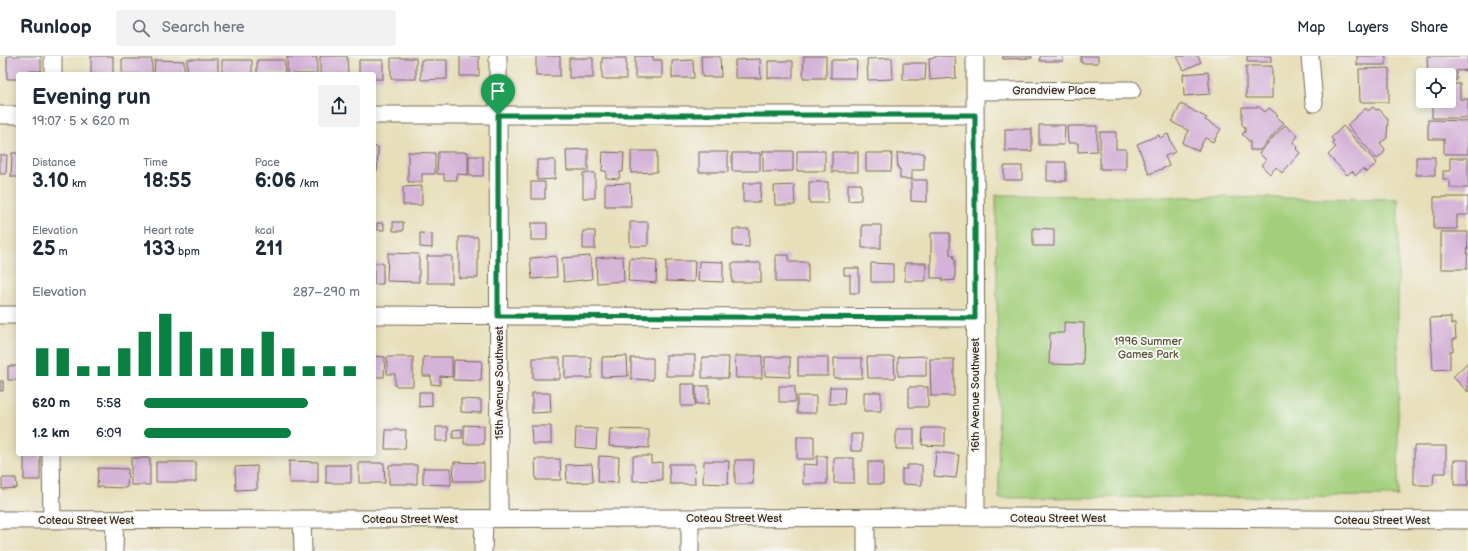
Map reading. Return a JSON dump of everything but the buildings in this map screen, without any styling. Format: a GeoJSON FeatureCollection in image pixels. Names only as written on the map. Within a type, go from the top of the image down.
{"type":"FeatureCollection","features":[{"type":"Feature","properties":{"kind":"street"},"geometry":{"type":"LineString","coordinates":[[52,56],[53,72]]}},
{"type":"Feature","properties":{"kind":"street","name":"15th Avenue Southwest"},"geometry":{"type":"LineString","coordinates":[[484,551],[492,519],[498,316],[498,56]]}},
{"type":"Feature","properties":{"kind":"street","name":"16th Avenue Southwest"},"geometry":{"type":"LineString","coordinates":[[975,56],[976,517]]}},
{"type":"Feature","properties":{"kind":"street"},"geometry":{"type":"LineString","coordinates":[[1310,56],[1314,103]]}},
{"type":"Feature","properties":{"kind":"street","name":"Grandview Place"},"geometry":{"type":"LineString","coordinates":[[975,91],[1132,90]]}},
{"type":"Feature","properties":{"kind":"street"},"geometry":{"type":"LineString","coordinates":[[0,115],[16,115]]}},
{"type":"Feature","properties":{"kind":"street"},"geometry":{"type":"LineString","coordinates":[[376,115],[975,115]]}},
{"type":"Feature","properties":{"kind":"street"},"geometry":{"type":"LineString","coordinates":[[0,315],[16,315]]}},
{"type":"Feature","properties":{"kind":"street"},"geometry":{"type":"LineString","coordinates":[[376,315],[975,318]]}},
{"type":"Feature","properties":{"kind":"street"},"geometry":{"type":"LineString","coordinates":[[51,456],[52,520]]}},
{"type":"Feature","properties":{"kind":"street","name":"Coteau Street West"},"geometry":{"type":"LineString","coordinates":[[0,520],[976,517],[1468,520]]}},
{"type":"Feature","properties":{"kind":"street"},"geometry":{"type":"LineString","coordinates":[[690,518],[690,551]]}},
{"type":"Feature","properties":{"kind":"street"},"geometry":{"type":"LineString","coordinates":[[866,518],[866,551]]}},
{"type":"Feature","properties":{"kind":"street"},"geometry":{"type":"LineString","coordinates":[[302,519],[303,551]]}},
{"type":"Feature","properties":{"kind":"street"},"geometry":{"type":"LineString","coordinates":[[114,551],[115,520]]}},
{"type":"Feature","properties":{"kind":"green space","name":"1996 Summer Games Park"},"geometry":{"type":"Polygon","coordinates":[[[996,195],[1398,199],[1398,496],[999,498],[996,195]]]}},
{"type":"Feature","properties":{"kind":"route"},"geometry":{"type":"LineString","coordinates":[[498,115],[975,115],[975,318],[498,316],[498,115]]}}]}
